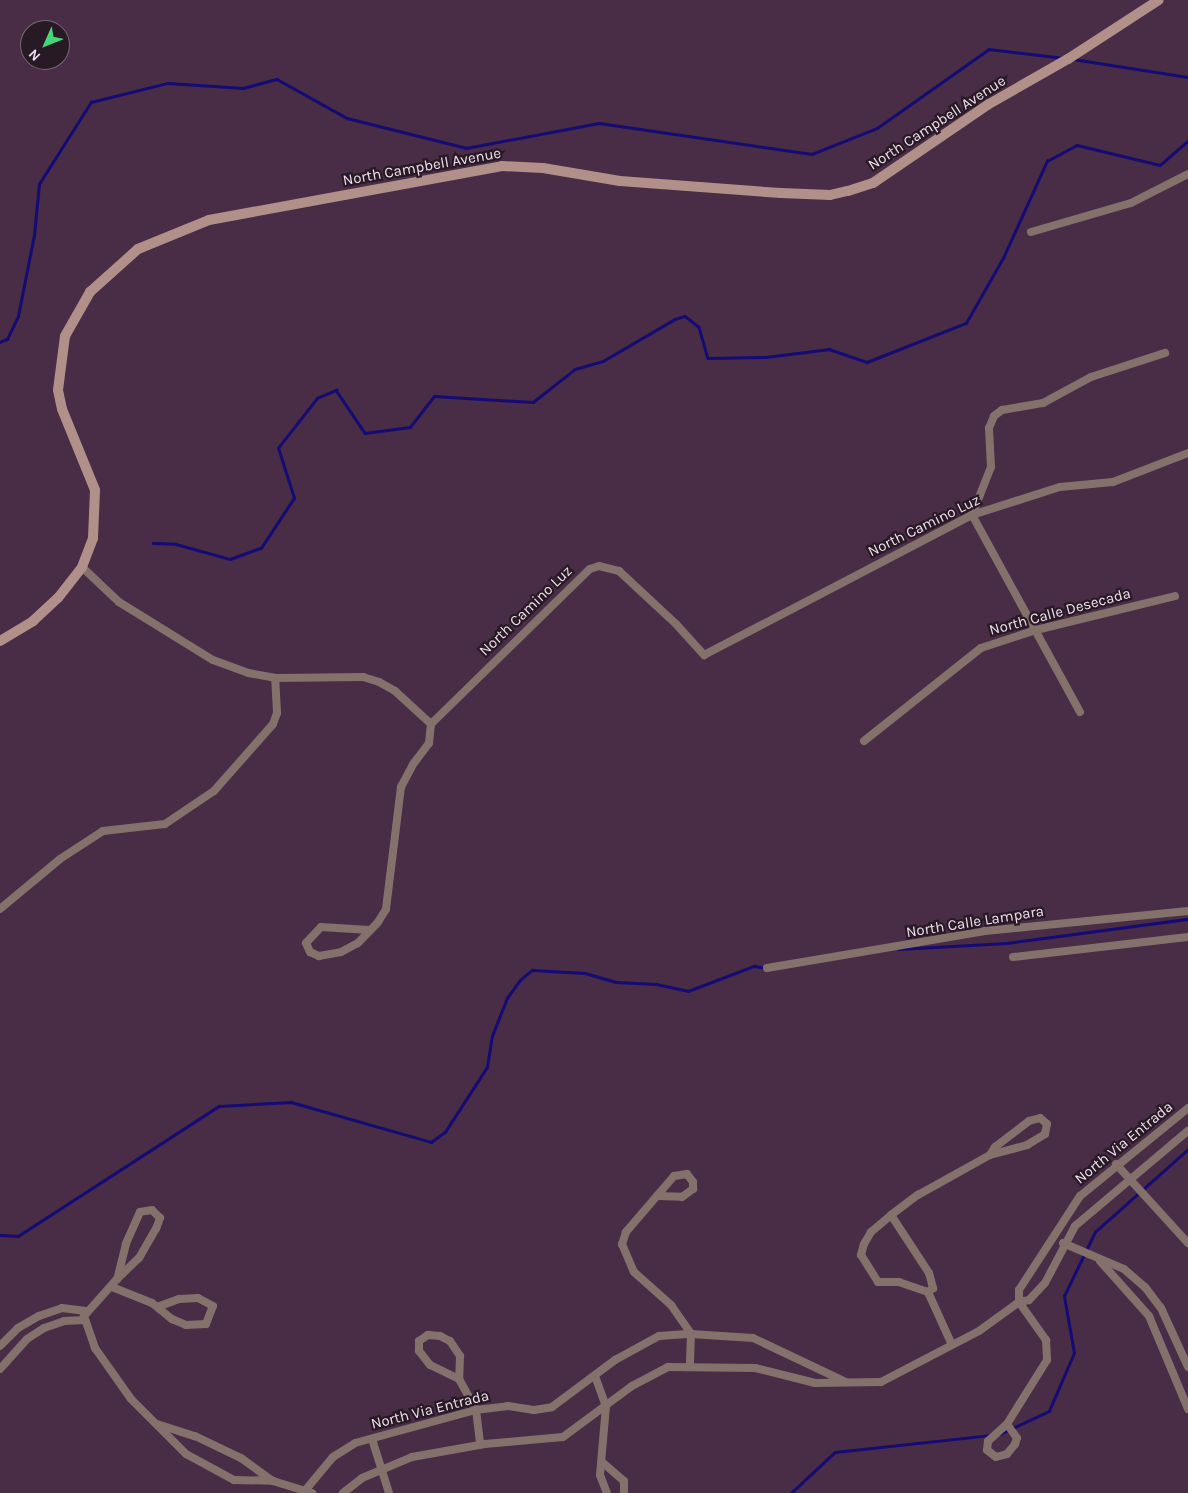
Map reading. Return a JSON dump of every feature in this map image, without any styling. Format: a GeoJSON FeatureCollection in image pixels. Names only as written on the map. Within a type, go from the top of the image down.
{"type":"FeatureCollection","features":[{"type":"Feature","properties":{"kind":"main road","name":"North Campbell Avenue"},"geometry":{"type":"LineString","coordinates":[[0,641],[34,621],[58,598],[82,567],[93,538],[96,490],[60,400],[58,390],[65,336],[90,292],[138,249],[209,220],[502,166],[543,168],[620,181],[830,195],[873,183],[989,104],[1072,56],[1159,0]]}},
{"type":"Feature","properties":{"kind":"street"},"geometry":{"type":"LineString","coordinates":[[1031,232],[1131,203],[1188,174]]}},
{"type":"Feature","properties":{"kind":"street"},"geometry":{"type":"LineString","coordinates":[[1080,712],[972,515],[991,467],[990,428],[994,416],[1014,406],[1043,403],[1098,374],[1165,353]]}},
{"type":"Feature","properties":{"kind":"street","name":"North Camino Luz"},"geometry":{"type":"LineString","coordinates":[[431,724],[590,569],[599,566],[618,570],[676,624],[704,655],[972,515],[1060,487],[1113,482],[1188,453]]}},
{"type":"Feature","properties":{"kind":"street"},"geometry":{"type":"LineString","coordinates":[[82,567],[119,602],[189,647],[230,667],[275,678],[363,677],[380,682],[395,691],[431,724],[429,743],[414,763],[401,787],[394,828],[395,856],[386,909],[370,930],[358,944],[327,957],[310,952],[306,943],[321,927],[370,930]]}},
{"type":"Feature","properties":{"kind":"street","name":"North Calle Desecada"},"geometry":{"type":"LineString","coordinates":[[864,741],[981,648],[1036,630],[1175,596]]}},
{"type":"Feature","properties":{"kind":"street"},"geometry":{"type":"LineString","coordinates":[[0,909],[60,859],[103,831],[165,824],[214,791],[273,724],[277,713],[275,678]]}},
{"type":"Feature","properties":{"kind":"street","name":"North Calle Lampara"},"geometry":{"type":"LineString","coordinates":[[767,968],[984,931],[1188,911]]}},
{"type":"Feature","properties":{"kind":"street"},"geometry":{"type":"LineString","coordinates":[[1013,957],[1188,937]]}},
{"type":"Feature","properties":{"kind":"street","name":"North Via Entrada"},"geometry":{"type":"LineString","coordinates":[[1019,1302],[1019,1290],[1056,1238],[1080,1196],[1116,1164],[1188,1108]]}},
{"type":"Feature","properties":{"kind":"street"},"geometry":{"type":"LineString","coordinates":[[952,1345],[928,1292],[899,1282],[878,1282],[861,1255],[871,1232],[890,1215],[918,1195],[990,1155],[1027,1145],[1045,1134],[1048,1124],[1040,1118],[1029,1121],[995,1147],[990,1155]]}},
{"type":"Feature","properties":{"kind":"street","name":"North Via Entrada"},"geometry":{"type":"LineString","coordinates":[[343,1493],[362,1478],[412,1457],[480,1445],[563,1437],[632,1386],[668,1367],[690,1365],[755,1368],[815,1383],[850,1384],[881,1382],[952,1345],[1006,1313],[1019,1302],[1029,1300],[1045,1283],[1075,1226],[1188,1131]]}},
{"type":"Feature","properties":{"kind":"street"},"geometry":{"type":"LineString","coordinates":[[1116,1164],[1188,1243]]}},
{"type":"Feature","properties":{"kind":"street"},"geometry":{"type":"LineString","coordinates":[[657,1196],[682,1197],[693,1189],[693,1182],[687,1174],[674,1176],[626,1232],[622,1244],[634,1272],[671,1305],[691,1334],[690,1365]]}},
{"type":"Feature","properties":{"kind":"street"},"geometry":{"type":"LineString","coordinates":[[117,1279],[126,1244],[140,1212],[152,1210],[160,1218],[140,1258],[86,1311],[85,1320],[95,1348],[131,1399],[186,1454],[234,1480],[273,1481],[307,1492]]}},
{"type":"Feature","properties":{"kind":"street"},"geometry":{"type":"LineString","coordinates":[[890,1215],[929,1273],[933,1288],[928,1292]]}},
{"type":"Feature","properties":{"kind":"street"},"geometry":{"type":"LineString","coordinates":[[1056,1238],[1100,1261],[1124,1269],[1145,1287],[1164,1314],[1188,1367]]}},
{"type":"Feature","properties":{"kind":"street"},"geometry":{"type":"LineString","coordinates":[[1100,1261],[1151,1321],[1188,1409]]}},
{"type":"Feature","properties":{"kind":"street"},"geometry":{"type":"LineString","coordinates":[[112,1287],[157,1307],[172,1319],[200,1326],[210,1320],[213,1306],[198,1298],[178,1299],[157,1307]]}},
{"type":"Feature","properties":{"kind":"street"},"geometry":{"type":"LineString","coordinates":[[1008,1424],[1017,1438],[1015,1444],[1007,1454],[996,1457],[987,1450],[988,1441],[1008,1424],[1047,1360],[1046,1340],[1019,1302]]}},
{"type":"Feature","properties":{"kind":"street"},"geometry":{"type":"LineString","coordinates":[[0,1346],[18,1328],[39,1316],[62,1308],[86,1311]]}},
{"type":"Feature","properties":{"kind":"street"},"geometry":{"type":"LineString","coordinates":[[1151,1321],[1164,1314]]}},
{"type":"Feature","properties":{"kind":"street"},"geometry":{"type":"LineString","coordinates":[[0,1370],[27,1339],[44,1328],[64,1321],[85,1320]]}},
{"type":"Feature","properties":{"kind":"street","name":"North Via Entrada"},"geometry":{"type":"LineString","coordinates":[[307,1492],[333,1457],[355,1443],[476,1410],[508,1406],[534,1410],[552,1408],[615,1360],[659,1336],[691,1334],[753,1338],[850,1384]]}},
{"type":"Feature","properties":{"kind":"street"},"geometry":{"type":"LineString","coordinates":[[459,1379],[430,1366],[419,1351],[419,1341],[428,1335],[450,1341],[460,1356],[459,1379],[476,1410],[480,1445]]}},
{"type":"Feature","properties":{"kind":"street"},"geometry":{"type":"LineString","coordinates":[[595,1376],[606,1406],[601,1483],[608,1493]]}},
{"type":"Feature","properties":{"kind":"street"},"geometry":{"type":"LineString","coordinates":[[155,1423],[196,1436],[241,1458],[273,1481]]}},
{"type":"Feature","properties":{"kind":"street"},"geometry":{"type":"LineString","coordinates":[[372,1439],[389,1493]]}},
{"type":"Feature","properties":{"kind":"street"},"geometry":{"type":"LineString","coordinates":[[602,1462],[624,1481],[624,1493]]}},
{"type":"Feature","properties":{"kind":"waterway"},"geometry":{"type":"LineString","coordinates":[[0,342],[7,339],[18,316],[34,235],[39,184],[91,102],[168,83],[243,88],[277,79],[347,118],[466,148],[599,123],[812,154],[877,128],[989,49],[1063,58]]}},
{"type":"Feature","properties":{"kind":"waterway"},"geometry":{"type":"LineString","coordinates":[[1073,59],[1188,77]]}},
{"type":"Feature","properties":{"kind":"waterway"},"geometry":{"type":"LineString","coordinates":[[153,543],[176,544],[230,559],[261,548],[294,498],[278,448],[317,398],[336,390],[365,433],[410,427],[434,396],[533,402],[575,369],[603,361],[675,319],[685,316],[699,327],[708,358],[766,357],[829,349],[867,362],[966,323],[1003,258],[1047,161],[1077,145],[1160,165],[1188,141]]}},
{"type":"Feature","properties":{"kind":"waterway"},"geometry":{"type":"LineString","coordinates":[[898,949],[1007,943],[1188,919]]}},
{"type":"Feature","properties":{"kind":"waterway"},"geometry":{"type":"LineString","coordinates":[[0,1235],[18,1236],[219,1106],[291,1102],[431,1142],[445,1132],[487,1067],[492,1036],[507,998],[520,980],[532,970],[585,973],[616,982],[656,984],[688,991],[754,966],[767,968]]}},
{"type":"Feature","properties":{"kind":"waterway"},"geometry":{"type":"LineString","coordinates":[[1000,1434],[1049,1411],[1074,1353],[1064,1296],[1095,1232],[1188,1149]]}},
{"type":"Feature","properties":{"kind":"waterway"},"geometry":{"type":"LineString","coordinates":[[791,1493],[835,1452],[992,1435]]}}]}
